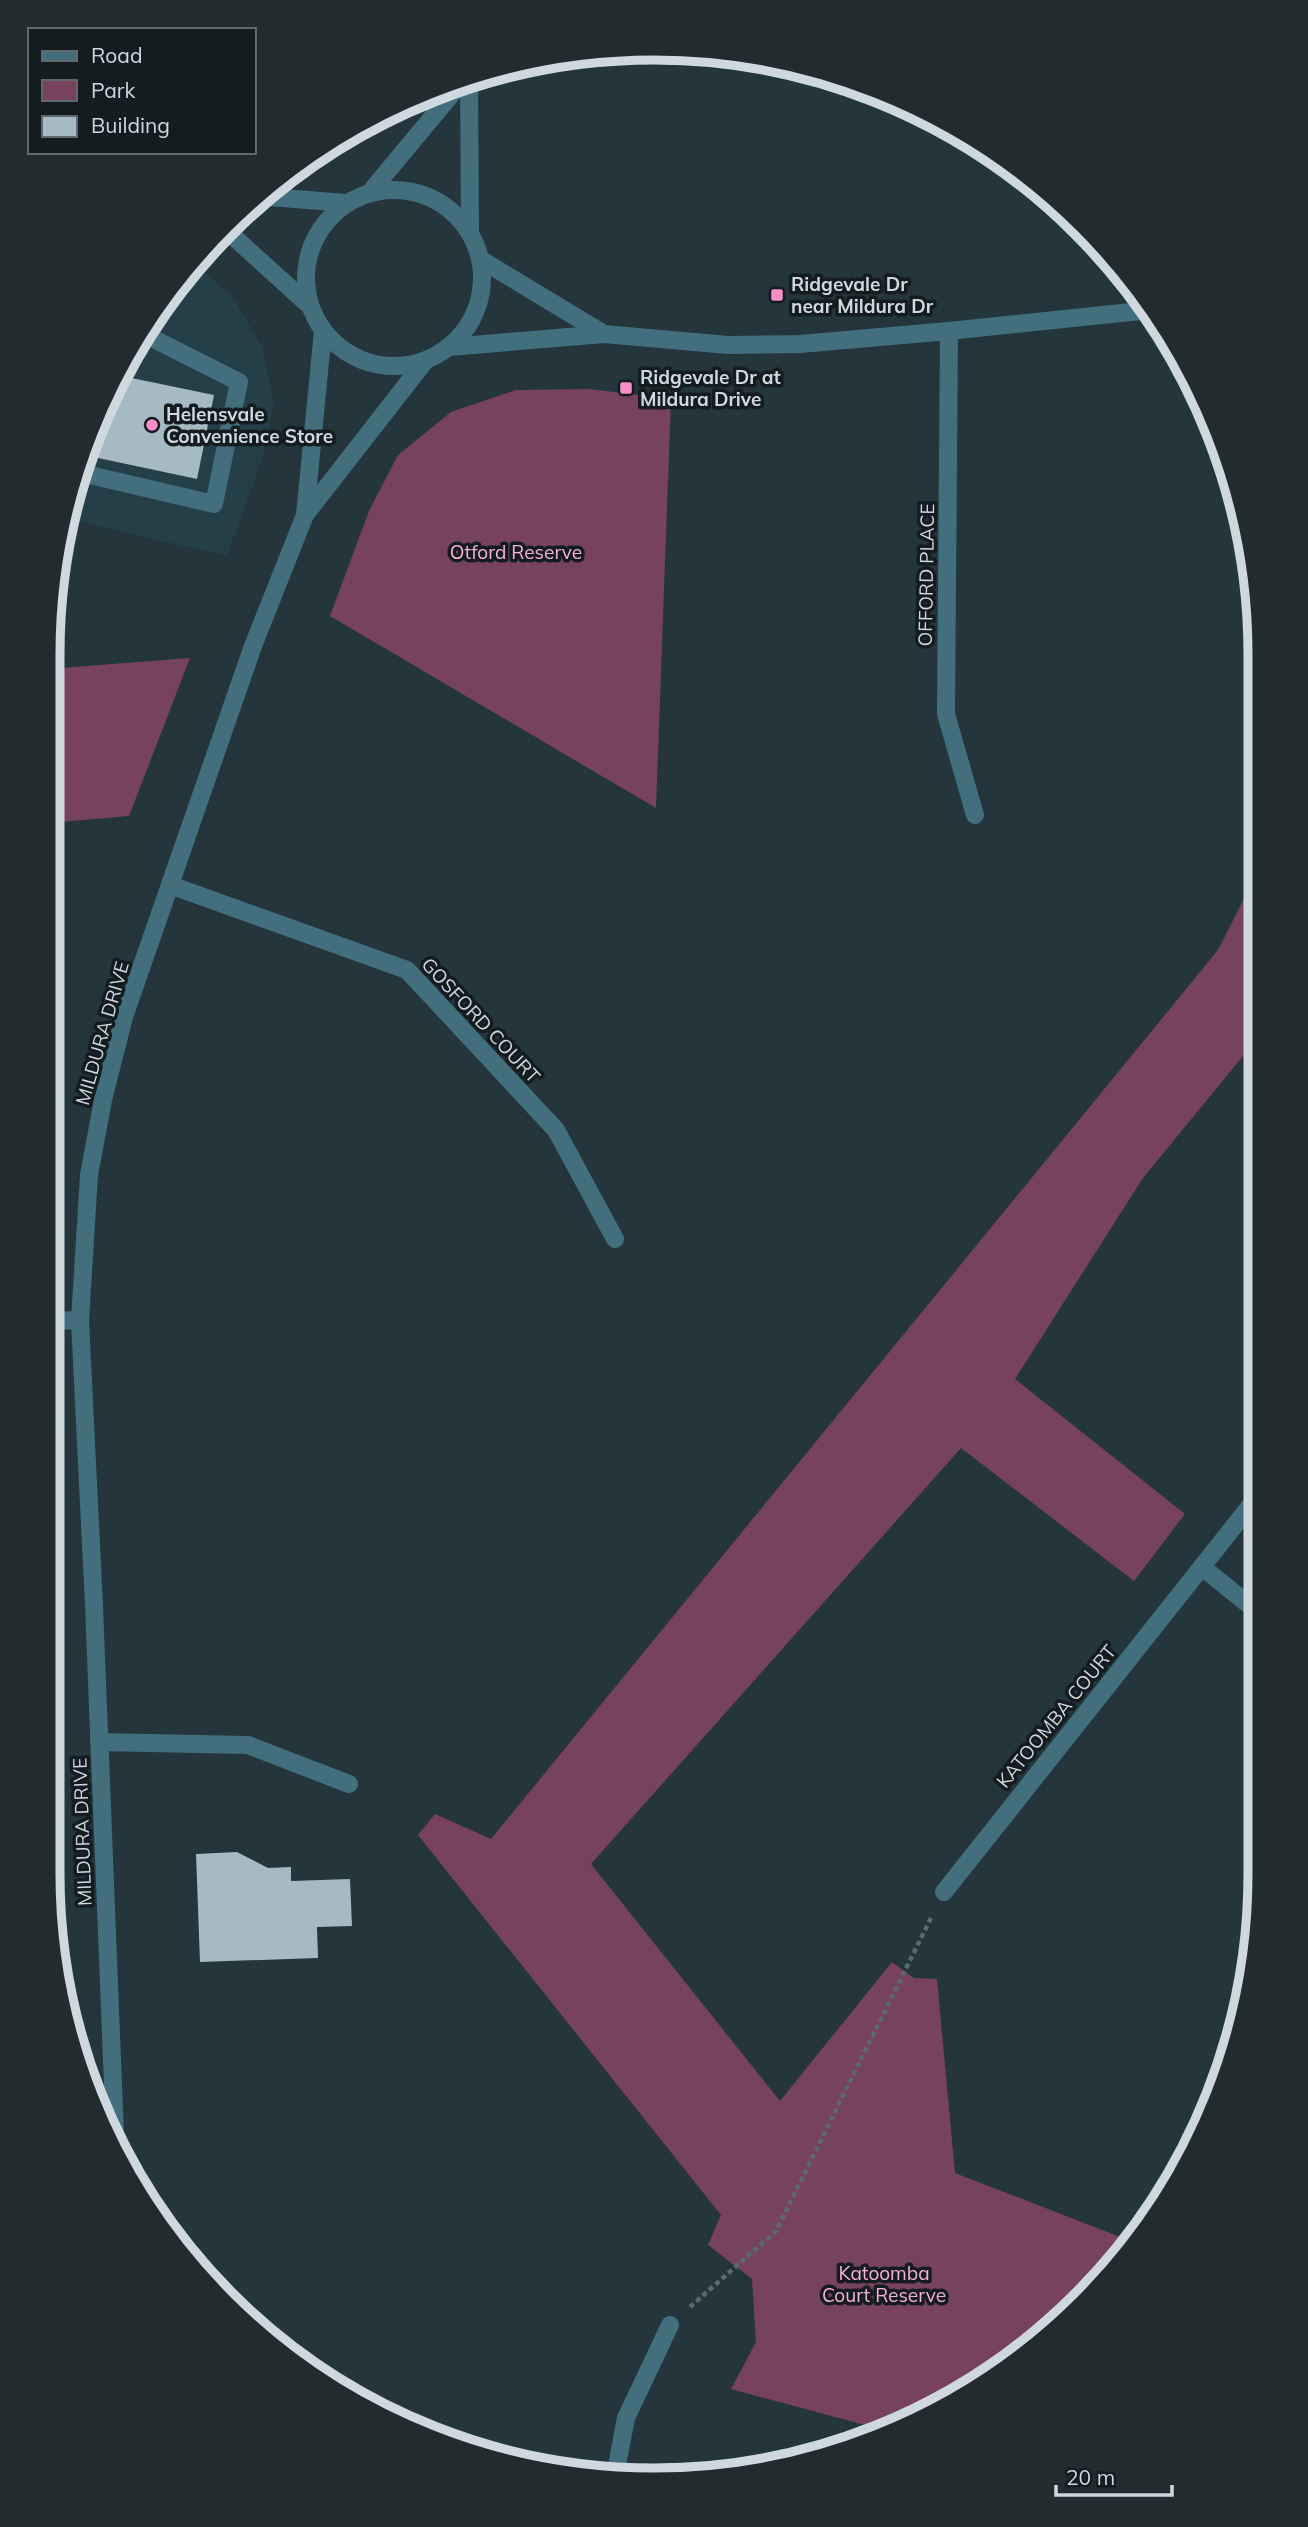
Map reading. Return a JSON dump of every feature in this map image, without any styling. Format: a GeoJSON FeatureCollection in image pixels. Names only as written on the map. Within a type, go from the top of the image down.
{"type":"FeatureCollection","features":[{"type":"Feature","properties":{"kind":"street"},"geometry":{"type":"LineString","coordinates":[[467,90],[470,232],[480,259],[482,284],[477,307],[466,329],[449,347],[425,360],[397,366],[369,363],[344,350],[323,331],[310,306],[305,276],[310,248],[324,222],[346,203],[372,191],[400,189],[427,196],[452,211],[470,232]]}},
{"type":"Feature","properties":{"kind":"street"},"geometry":{"type":"LineString","coordinates":[[372,191],[453,95]]}},
{"type":"Feature","properties":{"kind":"street"},"geometry":{"type":"LineString","coordinates":[[274,197],[346,203]]}},
{"type":"Feature","properties":{"kind":"street"},"geometry":{"type":"LineString","coordinates":[[232,236],[310,306]]}},
{"type":"Feature","properties":{"kind":"street"},"geometry":{"type":"LineString","coordinates":[[480,259],[604,334]]}},
{"type":"Feature","properties":{"kind":"street"},"geometry":{"type":"LineString","coordinates":[[449,347],[604,334],[728,345],[800,345],[1139,311]]}},
{"type":"Feature","properties":{"kind":"street","name":"MILDURA DRIVE"},"geometry":{"type":"LineString","coordinates":[[114,2122],[80,1320],[89,1175],[103,1100],[124,1017],[253,646],[304,515],[323,331]]}},
{"type":"Feature","properties":{"kind":"street","name":"OFFORD PLACE"},"geometry":{"type":"LineString","coordinates":[[949,331],[946,713],[975,815]]}},
{"type":"Feature","properties":{"kind":"street"},"geometry":{"type":"LineString","coordinates":[[88,474],[214,503],[239,382],[151,338]]}},
{"type":"Feature","properties":{"kind":"street","name":"MILDURA DRIVE"},"geometry":{"type":"LineString","coordinates":[[304,515],[425,360]]}},
{"type":"Feature","properties":{"kind":"street","name":"GOSFORD COURT"},"geometry":{"type":"LineString","coordinates":[[170,885],[407,970],[556,1130],[615,1239]]}},
{"type":"Feature","properties":{"kind":"street"},"geometry":{"type":"LineString","coordinates":[[60,1321],[80,1320]]}},
{"type":"Feature","properties":{"kind":"street","name":"KATOOMBA COURT"},"geometry":{"type":"LineString","coordinates":[[944,1892],[1248,1509]]}},
{"type":"Feature","properties":{"kind":"street"},"geometry":{"type":"LineString","coordinates":[[1202,1567],[1248,1604]]}},
{"type":"Feature","properties":{"kind":"street"},"geometry":{"type":"LineString","coordinates":[[99,1742],[248,1745],[349,1784]]}},
{"type":"Feature","properties":{"kind":"street"},"geometry":{"type":"LineString","coordinates":[[617,2466],[626,2418],[670,2325]]}},
{"type":"Feature","properties":{"kind":"path"},"geometry":{"type":"LineString","coordinates":[[670,2325],[776,2231],[944,1892]]}},
{"type":"Feature","properties":{"kind":"shaded area"},"geometry":{"type":"Polygon","coordinates":[[[201,270],[233,297],[262,347],[274,403],[262,459],[227,556],[75,521],[91,463],[121,391],[160,324],[201,270]]]}},
{"type":"Feature","properties":{"kind":"green space","name":"Otford Reserve"},"geometry":{"type":"Polygon","coordinates":[[[589,389],[671,399],[656,808],[330,616],[369,511],[398,455],[451,412],[516,390],[589,389]]]}},
{"type":"Feature","properties":{"kind":"green space"},"geometry":{"type":"Polygon","coordinates":[[[1226,492],[1237,538],[1247,623],[1226,492]]]}},
{"type":"Feature","properties":{"kind":"green space"},"geometry":{"type":"Polygon","coordinates":[[[190,658],[129,816],[60,822],[60,668],[190,658]]]}},
{"type":"Feature","properties":{"kind":"green space","name":"Katoomba Court Reserve"},"geometry":{"type":"Polygon","coordinates":[[[1248,891],[1248,1050],[1143,1178],[1015,1379],[1185,1514],[1134,1581],[961,1448],[591,1864],[780,2101],[892,1962],[914,1978],[937,1979],[955,2173],[1123,2238],[1074,2293],[1016,2345],[951,2388],[882,2422],[870,2426],[731,2389],[756,2342],[752,2279],[708,2245],[721,2215],[418,1835],[435,1814],[491,1839],[1218,950],[1248,891]]]}},
{"type":"Feature","properties":{"kind":"building","name":"Helensvale Convenience Store"},"geometry":{"type":"Polygon","coordinates":[[[128,377],[214,395],[197,479],[93,457],[128,377]]]}},
{"type":"Feature","properties":{"kind":"building"},"geometry":{"type":"Polygon","coordinates":[[[237,1852],[268,1868],[291,1867],[291,1881],[350,1879],[352,1926],[317,1927],[318,1958],[200,1962],[196,1854],[237,1852]]]}},
{"type":"Feature","properties":{"kind":"place","name":"Ridgevale Dr near Mildura Dr"},"geometry":{"type":"Point","coordinates":[777,295]}},
{"type":"Feature","properties":{"kind":"place","name":"Ridgevale Dr at Mildura Drive"},"geometry":{"type":"Point","coordinates":[626,388]}},
{"type":"Feature","properties":{"kind":"place","name":"Helensvale Convenience Store"},"geometry":{"type":"Point","coordinates":[152,425]}}]}
